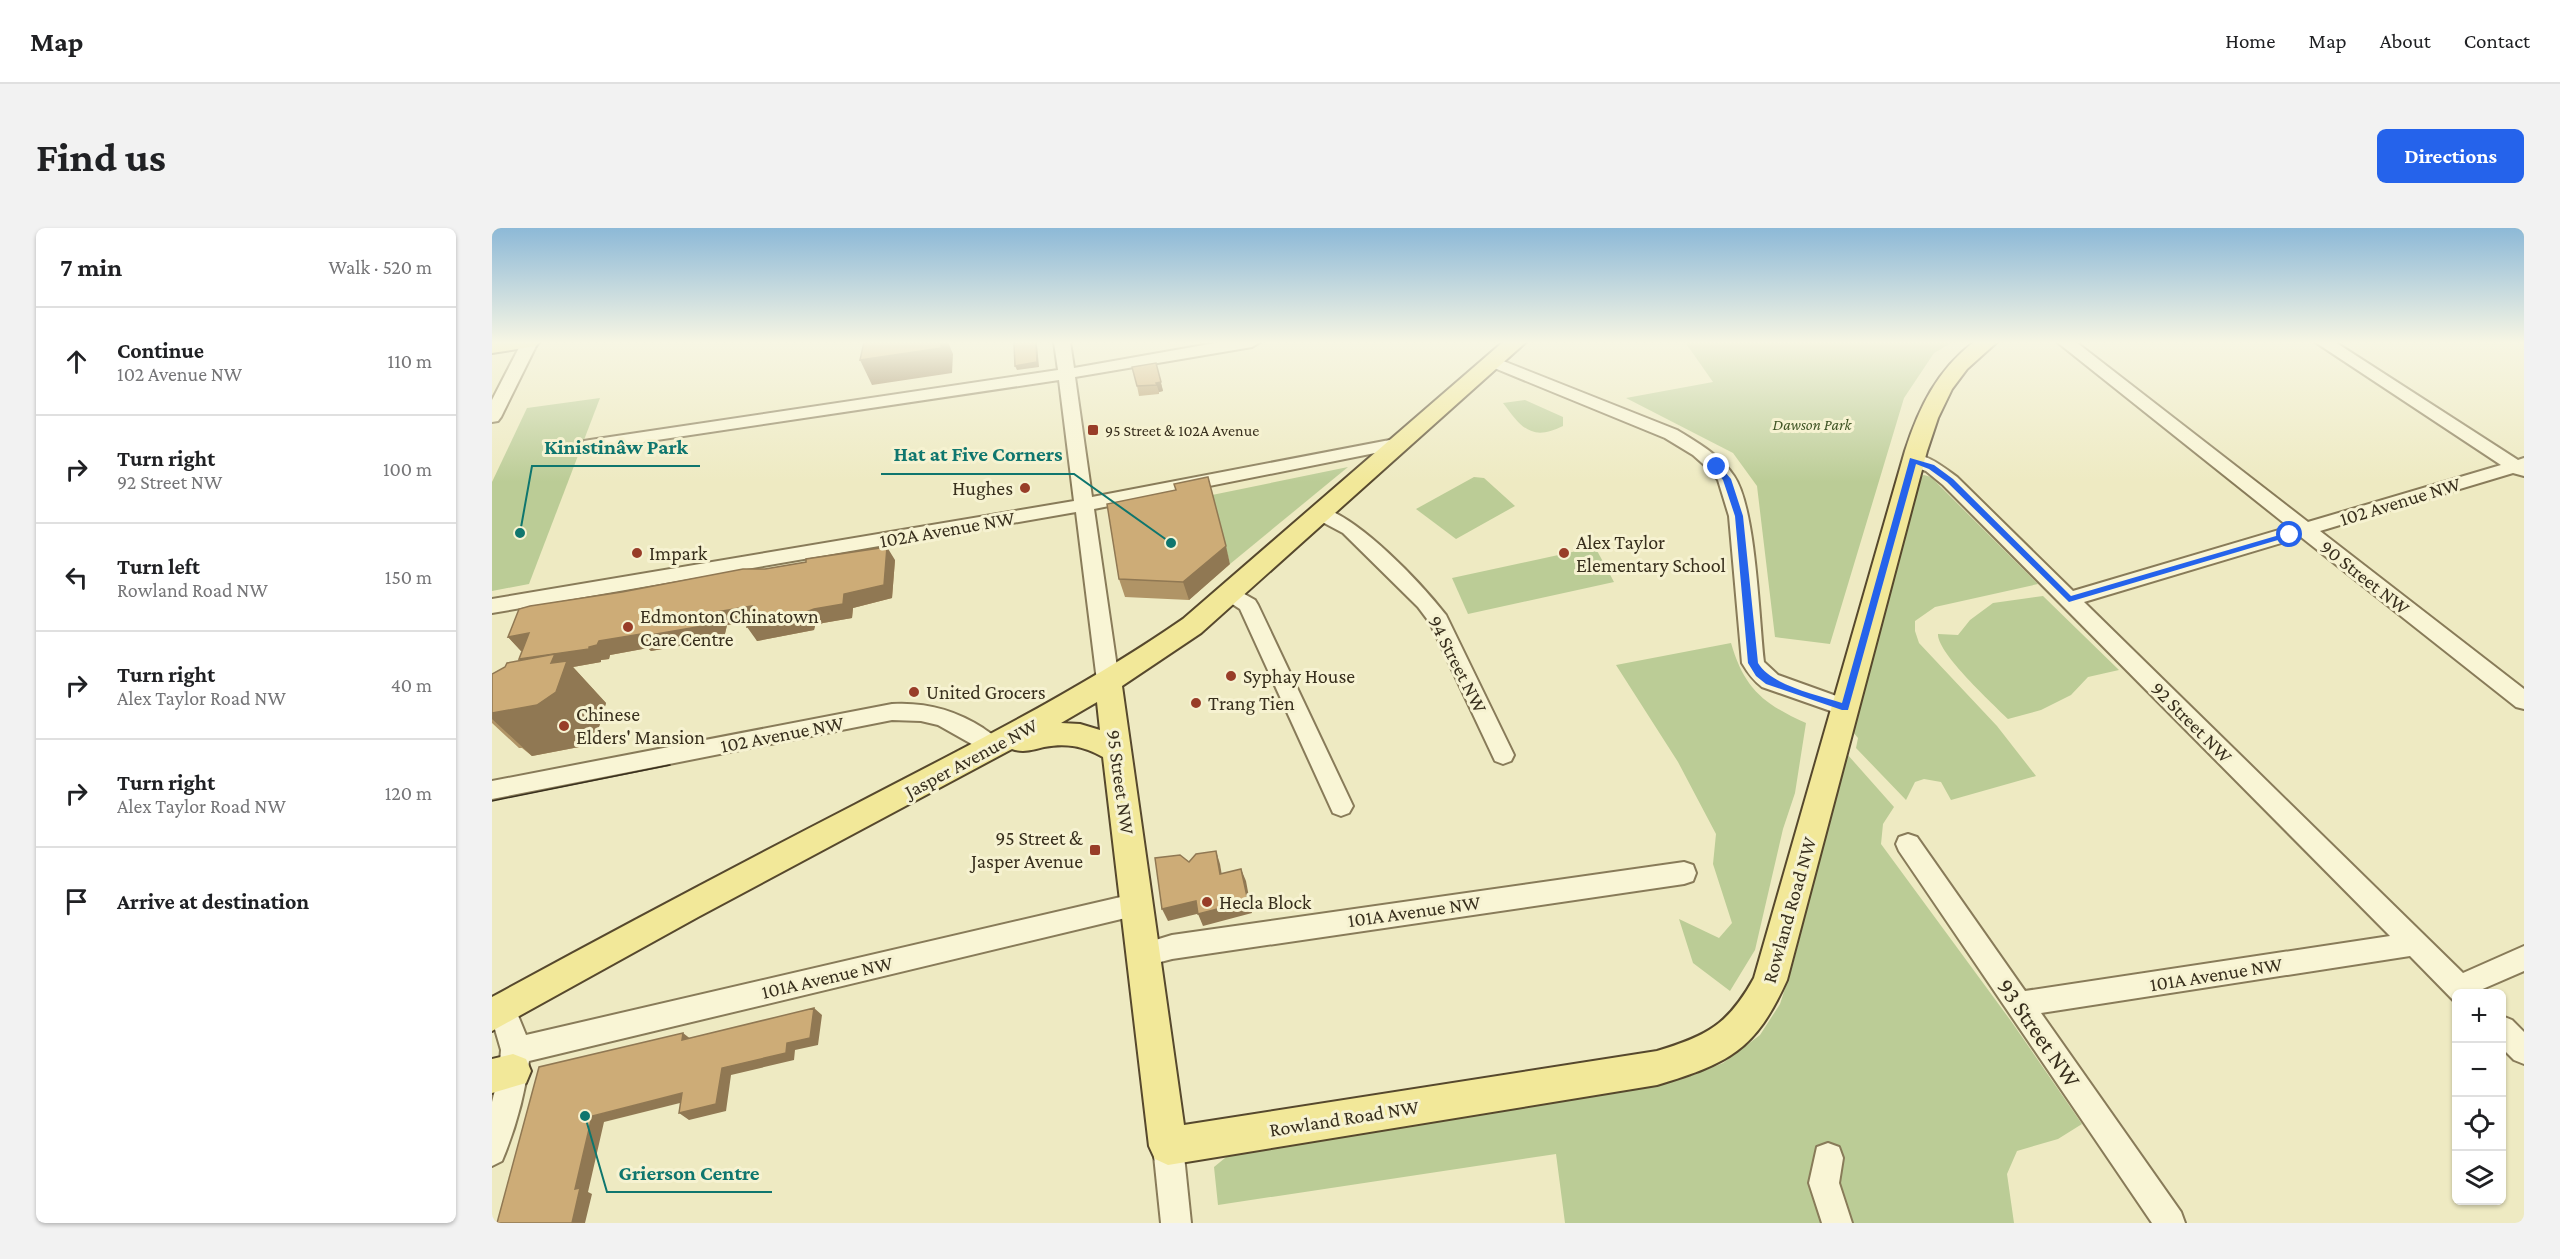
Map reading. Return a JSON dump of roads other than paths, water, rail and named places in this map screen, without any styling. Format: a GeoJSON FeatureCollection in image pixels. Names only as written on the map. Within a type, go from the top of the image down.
{"type":"FeatureCollection","features":[{"type":"Feature","properties":{"kind":"main road","name":"Jasper Avenue NW"},"geometry":{"type":"LineString","coordinates":[[497,1012],[687,907],[1059,711],[1163,647],[1230,593],[1463,388]]}},
{"type":"Feature","properties":{"kind":"main road","name":"Rowland Road NW"},"geometry":{"type":"LineString","coordinates":[[1168,1146],[1657,1068],[1708,1052],[1743,1025],[1760,1003],[1770,980],[1913,460],[1930,406],[1940,388]]}},
{"type":"Feature","properties":{"kind":"main road","name":"95 Street NW"},"geometry":{"type":"LineString","coordinates":[[1108,681],[1168,1146]]}},
{"type":"Feature","properties":{"kind":"main road"},"geometry":{"type":"LineString","coordinates":[[993,747],[1059,733],[1077,733],[1093,737],[1117,751]]}},
{"type":"Feature","properties":{"kind":"street"},"geometry":{"type":"LineString","coordinates":[[492,417],[506,388]]}},
{"type":"Feature","properties":{"kind":"street"},"geometry":{"type":"LineString","coordinates":[[590,445],[967,388]]}},
{"type":"Feature","properties":{"kind":"street","name":"95 Street NW"},"geometry":{"type":"LineString","coordinates":[[1068,388],[1108,681]]}},
{"type":"Feature","properties":{"kind":"street"},"geometry":{"type":"LineString","coordinates":[[1559,388],[1664,430],[1699,451],[1717,467],[1727,479],[1739,516],[1753,663],[1760,674],[1770,681],[1845,708]]}},
{"type":"Feature","properties":{"kind":"street","name":"90 Street NW"},"geometry":{"type":"LineString","coordinates":[[2125,388],[2524,701]]}},
{"type":"Feature","properties":{"kind":"street"},"geometry":{"type":"LineString","coordinates":[[2397,388],[2521,467]]}},
{"type":"Feature","properties":{"kind":"street","name":"102A Avenue NW"},"geometry":{"type":"LineString","coordinates":[[492,606],[1084,505],[1400,443]]}},
{"type":"Feature","properties":{"kind":"street","name":"92 Street NW"},"geometry":{"type":"LineString","coordinates":[[1913,460],[1932,467],[1950,480],[2461,989]]}},
{"type":"Feature","properties":{"kind":"street","name":"102 Avenue NW"},"geometry":{"type":"LineString","coordinates":[[2069,599],[2521,467]]}},
{"type":"Feature","properties":{"kind":"street","name":"94 Street NW"},"geometry":{"type":"LineString","coordinates":[[1320,513],[1350,529],[1425,602],[1439,620],[1503,755]]}},
{"type":"Feature","properties":{"kind":"street"},"geometry":{"type":"LineString","coordinates":[[1230,593],[1248,605],[1341,806]]}},
{"type":"Feature","properties":{"kind":"street","name":"102 Avenue NW"},"geometry":{"type":"LineString","coordinates":[[492,790],[913,710],[940,715],[993,747]]}},
{"type":"Feature","properties":{"kind":"street","name":"93 Street NW"},"geometry":{"type":"LineString","coordinates":[[1908,844],[2170,1223]]}},
{"type":"Feature","properties":{"kind":"street","name":"101A Avenue NW"},"geometry":{"type":"LineString","coordinates":[[1144,954],[1183,946],[1684,873]]}},
{"type":"Feature","properties":{"kind":"street","name":"101A Avenue NW"},"geometry":{"type":"LineString","coordinates":[[507,1066],[1138,904]]}},
{"type":"Feature","properties":{"kind":"street","name":"101A Avenue NW"},"geometry":{"type":"LineString","coordinates":[[2019,1004],[2414,944]]}},
{"type":"Feature","properties":{"kind":"street"},"geometry":{"type":"LineString","coordinates":[[2464,989],[2524,958]]}},
{"type":"Feature","properties":{"kind":"street"},"geometry":{"type":"LineString","coordinates":[[492,1151],[513,1037],[497,1012]]}},
{"type":"Feature","properties":{"kind":"street"},"geometry":{"type":"LineString","coordinates":[[2506,1033],[2524,1051]]}},
{"type":"Feature","properties":{"kind":"street","name":"95 Street NW"},"geometry":{"type":"LineString","coordinates":[[1168,1146],[1176,1223]]}},
{"type":"Feature","properties":{"kind":"street"},"geometry":{"type":"LineString","coordinates":[[1828,1158],[1824,1183],[1837,1223]]}},
{"type":"Feature","properties":{"kind":"tram line"},"geometry":{"type":"LineString","coordinates":[[492,801],[670,765]]}},
{"type":"Feature","properties":{"kind":"place","name":"95 Street & 102A Avenue"},"geometry":{"type":"Point","coordinates":[1093,430]}},
{"type":"Feature","properties":{"kind":"place","name":"Hughes"},"geometry":{"type":"Point","coordinates":[1025,488]}},
{"type":"Feature","properties":{"kind":"place","name":"Kinistinâw Park"},"geometry":{"type":"Point","coordinates":[520,533]}},
{"type":"Feature","properties":{"kind":"place","name":"Hat at Five Corners"},"geometry":{"type":"Point","coordinates":[1171,543]}},
{"type":"Feature","properties":{"kind":"place","name":"Impark"},"geometry":{"type":"Point","coordinates":[637,553]}},
{"type":"Feature","properties":{"kind":"place","name":"Alex Taylor Elementary School"},"geometry":{"type":"Point","coordinates":[1564,553]}},
{"type":"Feature","properties":{"kind":"place","name":"Edmonton Chinatown Care Centre"},"geometry":{"type":"Point","coordinates":[628,627]}},
{"type":"Feature","properties":{"kind":"place","name":"Syphay House"},"geometry":{"type":"Point","coordinates":[1231,676]}},
{"type":"Feature","properties":{"kind":"place","name":"United Grocers"},"geometry":{"type":"Point","coordinates":[914,692]}},
{"type":"Feature","properties":{"kind":"place","name":"Trang Tien"},"geometry":{"type":"Point","coordinates":[1196,703]}},
{"type":"Feature","properties":{"kind":"place","name":"Chinese Elders' Mansion"},"geometry":{"type":"Point","coordinates":[564,726]}},
{"type":"Feature","properties":{"kind":"place","name":"95 Street & Jasper Avenue"},"geometry":{"type":"Point","coordinates":[1095,850]}},
{"type":"Feature","properties":{"kind":"place","name":"Hecla Block"},"geometry":{"type":"Point","coordinates":[1207,902]}},
{"type":"Feature","properties":{"kind":"place","name":"Grierson Centre"},"geometry":{"type":"Point","coordinates":[585,1116]}},
{"type":"Feature","properties":{"kind":"park label","name":"Dawson Park"},"geometry":{"type":"Point","coordinates":[1812,424]}}]}
